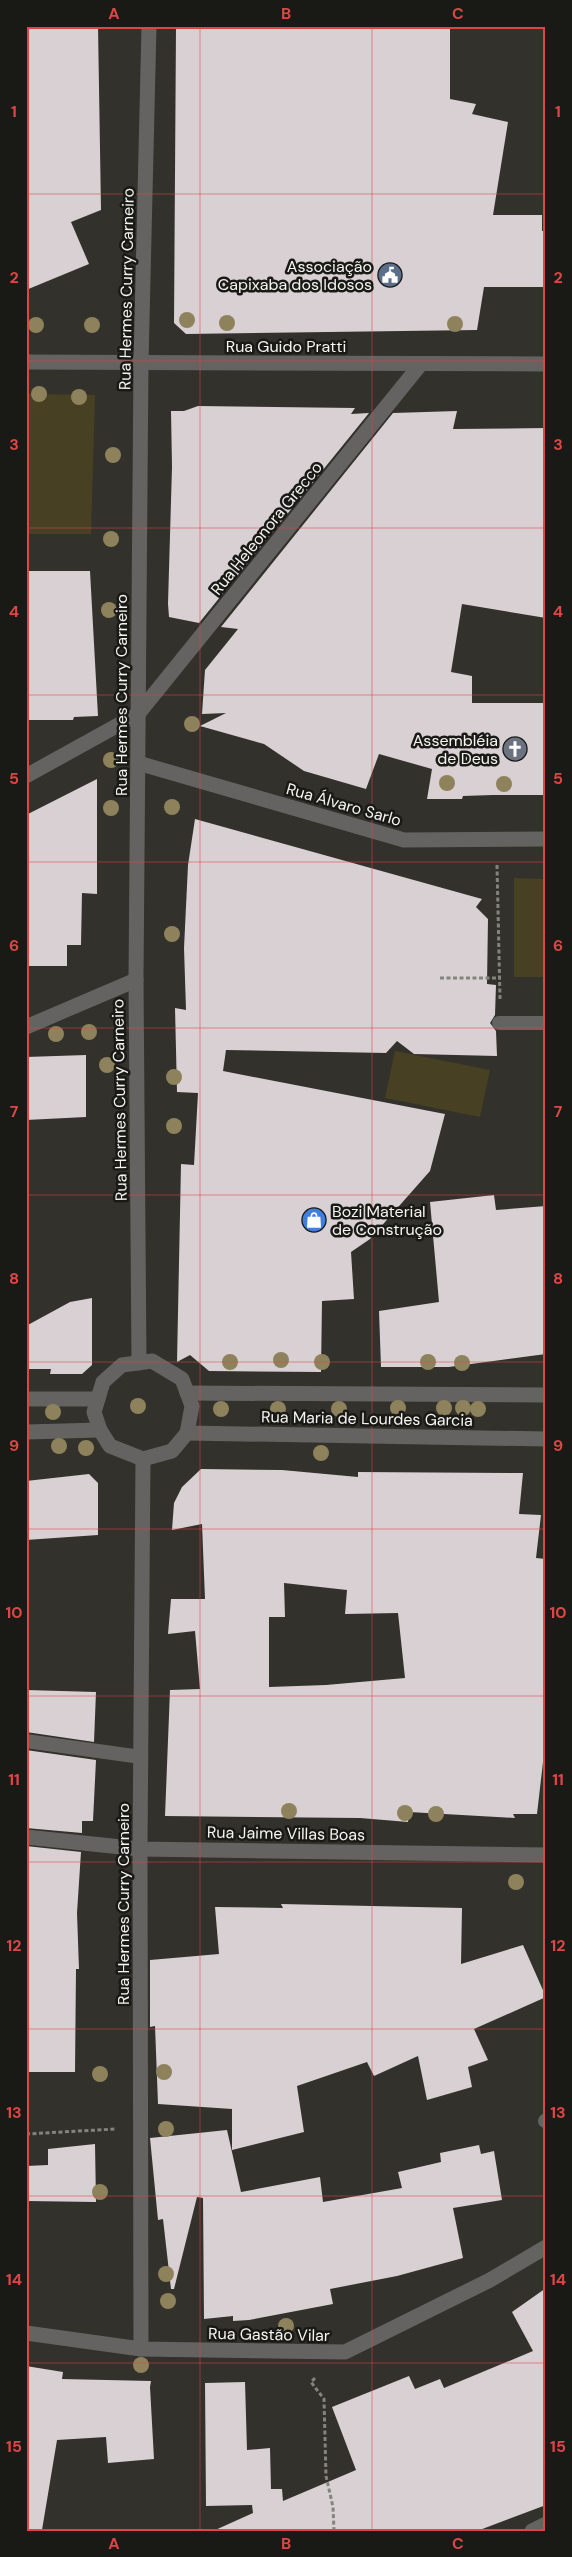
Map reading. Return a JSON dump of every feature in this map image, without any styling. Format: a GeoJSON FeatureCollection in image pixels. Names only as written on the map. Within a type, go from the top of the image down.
{"type":"FeatureCollection","features":[{"type":"Feature","properties":{"kind":"street","name":"Rua Hermes Curry Carneiro"},"geometry":{"type":"LineString","coordinates":[[139,1363],[136,980],[141,363],[149,26]]}},
{"type":"Feature","properties":{"kind":"street","name":"Rua Guido Pratti"},"geometry":{"type":"LineString","coordinates":[[26,362],[546,364]]}},
{"type":"Feature","properties":{"kind":"street","name":"Rua Heleonora Grecco"},"geometry":{"type":"LineString","coordinates":[[138,714],[420,365]]}},
{"type":"Feature","properties":{"kind":"street"},"geometry":{"type":"LineString","coordinates":[[26,776],[138,714]]}},
{"type":"Feature","properties":{"kind":"street","name":"Rua Álvaro Sarlo"},"geometry":{"type":"LineString","coordinates":[[138,763],[404,840],[546,839]]}},
{"type":"Feature","properties":{"kind":"street"},"geometry":{"type":"LineString","coordinates":[[26,1027],[136,980]]}},
{"type":"Feature","properties":{"kind":"street"},"geometry":{"type":"LineString","coordinates":[[152,1361],[182,1379],[187,1392],[192,1406],[187,1433],[172,1450],[143,1459],[110,1446],[100,1430],[94,1412],[103,1382],[122,1365],[152,1361]]}},
{"type":"Feature","properties":{"kind":"street","name":"Rua Maria de Lourdes Garcia"},"geometry":{"type":"LineString","coordinates":[[187,1392],[546,1395]]}},
{"type":"Feature","properties":{"kind":"street"},"geometry":{"type":"LineString","coordinates":[[26,1399],[98,1399]]}},
{"type":"Feature","properties":{"kind":"street"},"geometry":{"type":"LineString","coordinates":[[26,1432],[100,1430]]}},
{"type":"Feature","properties":{"kind":"street","name":"Rua Maria de Lourdes Garcia"},"geometry":{"type":"LineString","coordinates":[[187,1433],[546,1439]]}},
{"type":"Feature","properties":{"kind":"street","name":"Rua Hermes Curry Carneiro"},"geometry":{"type":"LineString","coordinates":[[141,2349],[140,1849],[143,1459]]}},
{"type":"Feature","properties":{"kind":"street","name":"Rua Jaime Villas Boas"},"geometry":{"type":"LineString","coordinates":[[26,1837],[140,1849],[546,1855]]}},
{"type":"Feature","properties":{"kind":"street","name":"Rua Gastão Vilar"},"geometry":{"type":"LineString","coordinates":[[26,2333],[141,2349],[345,2352],[490,2280],[546,2247]]}},
{"type":"Feature","properties":{"kind":"street"},"geometry":{"type":"LineString","coordinates":[[532,2531],[546,2524]]}},
{"type":"Feature","properties":{"kind":"lane"},"geometry":{"type":"LineString","coordinates":[[499,1023],[546,1023]]}},
{"type":"Feature","properties":{"kind":"lane"},"geometry":{"type":"LineString","coordinates":[[26,1741],[141,1757]]}},
{"type":"Feature","properties":{"kind":"path"},"geometry":{"type":"LineString","coordinates":[[497,839],[499,1023]]}},
{"type":"Feature","properties":{"kind":"path"},"geometry":{"type":"LineString","coordinates":[[440,978],[500,978]]}},
{"type":"Feature","properties":{"kind":"path"},"geometry":{"type":"LineString","coordinates":[[26,2134],[140,2128]]}},
{"type":"Feature","properties":{"kind":"path"},"geometry":{"type":"LineString","coordinates":[[330,2352],[325,2368],[311,2382],[324,2399],[326,2476],[333,2507],[334,2531]]}},
{"type":"Feature","properties":{"kind":"shaded area"},"geometry":{"type":"Polygon","coordinates":[[[26,394],[95,395],[91,534],[26,534],[26,394]]]}},
{"type":"Feature","properties":{"kind":"shaded area"},"geometry":{"type":"Polygon","coordinates":[[[514,878],[546,879],[546,977],[514,977],[514,878]]]}},
{"type":"Feature","properties":{"kind":"shaded area"},"geometry":{"type":"Polygon","coordinates":[[[395,1051],[490,1070],[480,1117],[385,1098],[395,1051]]]}},
{"type":"Feature","properties":{"kind":"building"},"geometry":{"type":"Polygon","coordinates":[[[26,26],[98,26],[101,210],[71,222],[89,264],[26,290],[26,26]]]}},
{"type":"Feature","properties":{"kind":"building"},"geometry":{"type":"Polygon","coordinates":[[[176,26],[450,26],[450,99],[476,104],[472,114],[508,122],[493,215],[542,215],[542,231],[546,231],[546,287],[484,287],[477,330],[186,334],[174,323],[176,26]]]}},
{"type":"Feature","properties":{"kind":"building"},"geometry":{"type":"Polygon","coordinates":[[[198,406],[355,408],[351,414],[369,413],[199,623],[169,617],[168,604],[172,467],[171,411],[184,411],[198,406]]]}},
{"type":"Feature","properties":{"kind":"building"},"geometry":{"type":"Polygon","coordinates":[[[457,411],[453,429],[546,428],[546,618],[462,604],[451,672],[472,676],[472,703],[546,703],[546,795],[463,796],[462,799],[427,799],[432,769],[379,754],[366,789],[304,771],[264,744],[200,726],[226,713],[202,714],[205,670],[238,629],[221,627],[393,413],[457,411]]]}},
{"type":"Feature","properties":{"kind":"building"},"geometry":{"type":"Polygon","coordinates":[[[26,571],[90,571],[98,716],[74,717],[73,720],[26,720],[26,571]]]}},
{"type":"Feature","properties":{"kind":"building"},"geometry":{"type":"Polygon","coordinates":[[[97,779],[97,894],[82,893],[81,945],[67,945],[67,966],[26,966],[26,815],[97,779]]]}},
{"type":"Feature","properties":{"kind":"building"},"geometry":{"type":"Polygon","coordinates":[[[195,819],[482,899],[476,907],[488,919],[487,984],[496,985],[495,1015],[490,1023],[496,1031],[497,1056],[414,1054],[397,1041],[386,1053],[226,1050],[223,1071],[445,1114],[430,1171],[370,1239],[351,1252],[354,1299],[322,1301],[321,1372],[209,1371],[190,1355],[177,1362],[181,1164],[194,1165],[198,1093],[177,1092],[175,1008],[186,1010],[184,948],[188,865],[195,819]]]}},
{"type":"Feature","properties":{"kind":"building"},"geometry":{"type":"Polygon","coordinates":[[[86,1055],[86,1117],[26,1120],[26,1057],[86,1055]]]}},
{"type":"Feature","properties":{"kind":"building"},"geometry":{"type":"Polygon","coordinates":[[[494,1195],[496,1210],[546,1206],[546,1354],[449,1367],[381,1367],[379,1311],[439,1302],[430,1202],[494,1195]]]}},
{"type":"Feature","properties":{"kind":"building"},"geometry":{"type":"Polygon","coordinates":[[[92,1298],[92,1365],[82,1374],[50,1374],[51,1369],[26,1369],[26,1326],[70,1302],[92,1298]]]}},
{"type":"Feature","properties":{"kind":"building"},"geometry":{"type":"Polygon","coordinates":[[[201,1469],[282,1470],[358,1477],[358,1472],[523,1473],[519,1514],[541,1515],[536,1558],[546,1559],[546,1762],[543,1762],[537,1814],[513,1814],[515,1818],[409,1812],[408,1822],[360,1818],[165,1816],[170,1690],[200,1689],[195,1631],[168,1634],[171,1599],[205,1599],[202,1524],[172,1530],[174,1503],[182,1487],[201,1469]],[[284,1583],[285,1617],[269,1617],[269,1687],[326,1685],[405,1678],[398,1613],[345,1614],[347,1590],[284,1583]]]}},
{"type":"Feature","properties":{"kind":"building"},"geometry":{"type":"Polygon","coordinates":[[[89,1474],[98,1483],[98,1535],[26,1540],[26,1481],[89,1474]]]}},
{"type":"Feature","properties":{"kind":"building"},"geometry":{"type":"Polygon","coordinates":[[[26,1690],[96,1692],[94,1742],[26,1732],[26,1690]]]}},
{"type":"Feature","properties":{"kind":"building"},"geometry":{"type":"Polygon","coordinates":[[[26,1750],[96,1760],[93,1821],[82,1821],[82,1833],[26,1828],[26,1750]]]}},
{"type":"Feature","properties":{"kind":"building"},"geometry":{"type":"Polygon","coordinates":[[[26,1846],[81,1852],[77,1913],[79,1969],[76,1969],[75,2072],[26,2072],[26,1846]]]}},
{"type":"Feature","properties":{"kind":"building"},"geometry":{"type":"Polygon","coordinates":[[[281,1904],[462,1908],[461,1964],[523,1945],[546,1997],[474,2029],[488,2060],[468,2067],[472,2087],[427,2100],[418,2056],[374,2076],[367,2062],[297,2086],[304,2132],[232,2150],[232,2109],[158,2104],[155,2026],[150,2027],[150,1960],[219,1954],[215,1907],[283,1908],[281,1904]]]}},
{"type":"Feature","properties":{"kind":"building"},"geometry":{"type":"Polygon","coordinates":[[[227,2130],[241,2192],[320,2177],[323,2202],[402,2188],[398,2172],[441,2162],[440,2153],[479,2145],[481,2154],[494,2151],[502,2200],[453,2208],[463,2258],[397,2276],[330,2289],[333,2304],[249,2320],[233,2321],[233,2316],[204,2319],[203,2198],[197,2197],[174,2289],[171,2289],[163,2219],[158,2220],[150,2138],[227,2130]]]}},
{"type":"Feature","properties":{"kind":"building"},"geometry":{"type":"Polygon","coordinates":[[[95,2144],[96,2202],[26,2201],[26,2166],[48,2165],[48,2149],[95,2144]]]}},
{"type":"Feature","properties":{"kind":"building"},"geometry":{"type":"Polygon","coordinates":[[[546,2288],[546,2505],[477,2531],[213,2531],[253,2513],[252,2505],[206,2506],[205,2383],[245,2382],[247,2450],[270,2448],[271,2489],[282,2489],[283,2501],[356,2470],[332,2407],[409,2376],[415,2389],[440,2379],[444,2388],[533,2351],[512,2312],[546,2288]]]}},
{"type":"Feature","properties":{"kind":"building"},"geometry":{"type":"Polygon","coordinates":[[[26,2366],[63,2372],[62,2379],[151,2381],[154,2459],[108,2463],[106,2437],[57,2440],[42,2530],[26,2529],[26,2366]]]}},
{"type":"Feature","properties":{"kind":"place","name":"Associação Capixaba dos Idosos"},"geometry":{"type":"Point","coordinates":[390,275]}},
{"type":"Feature","properties":{"kind":"place","name":"Assembléia de Deus"},"geometry":{"type":"Point","coordinates":[515,749]}},
{"type":"Feature","properties":{"kind":"place","name":"Bozi Material de Construção"},"geometry":{"type":"Point","coordinates":[314,1220]}}]}
